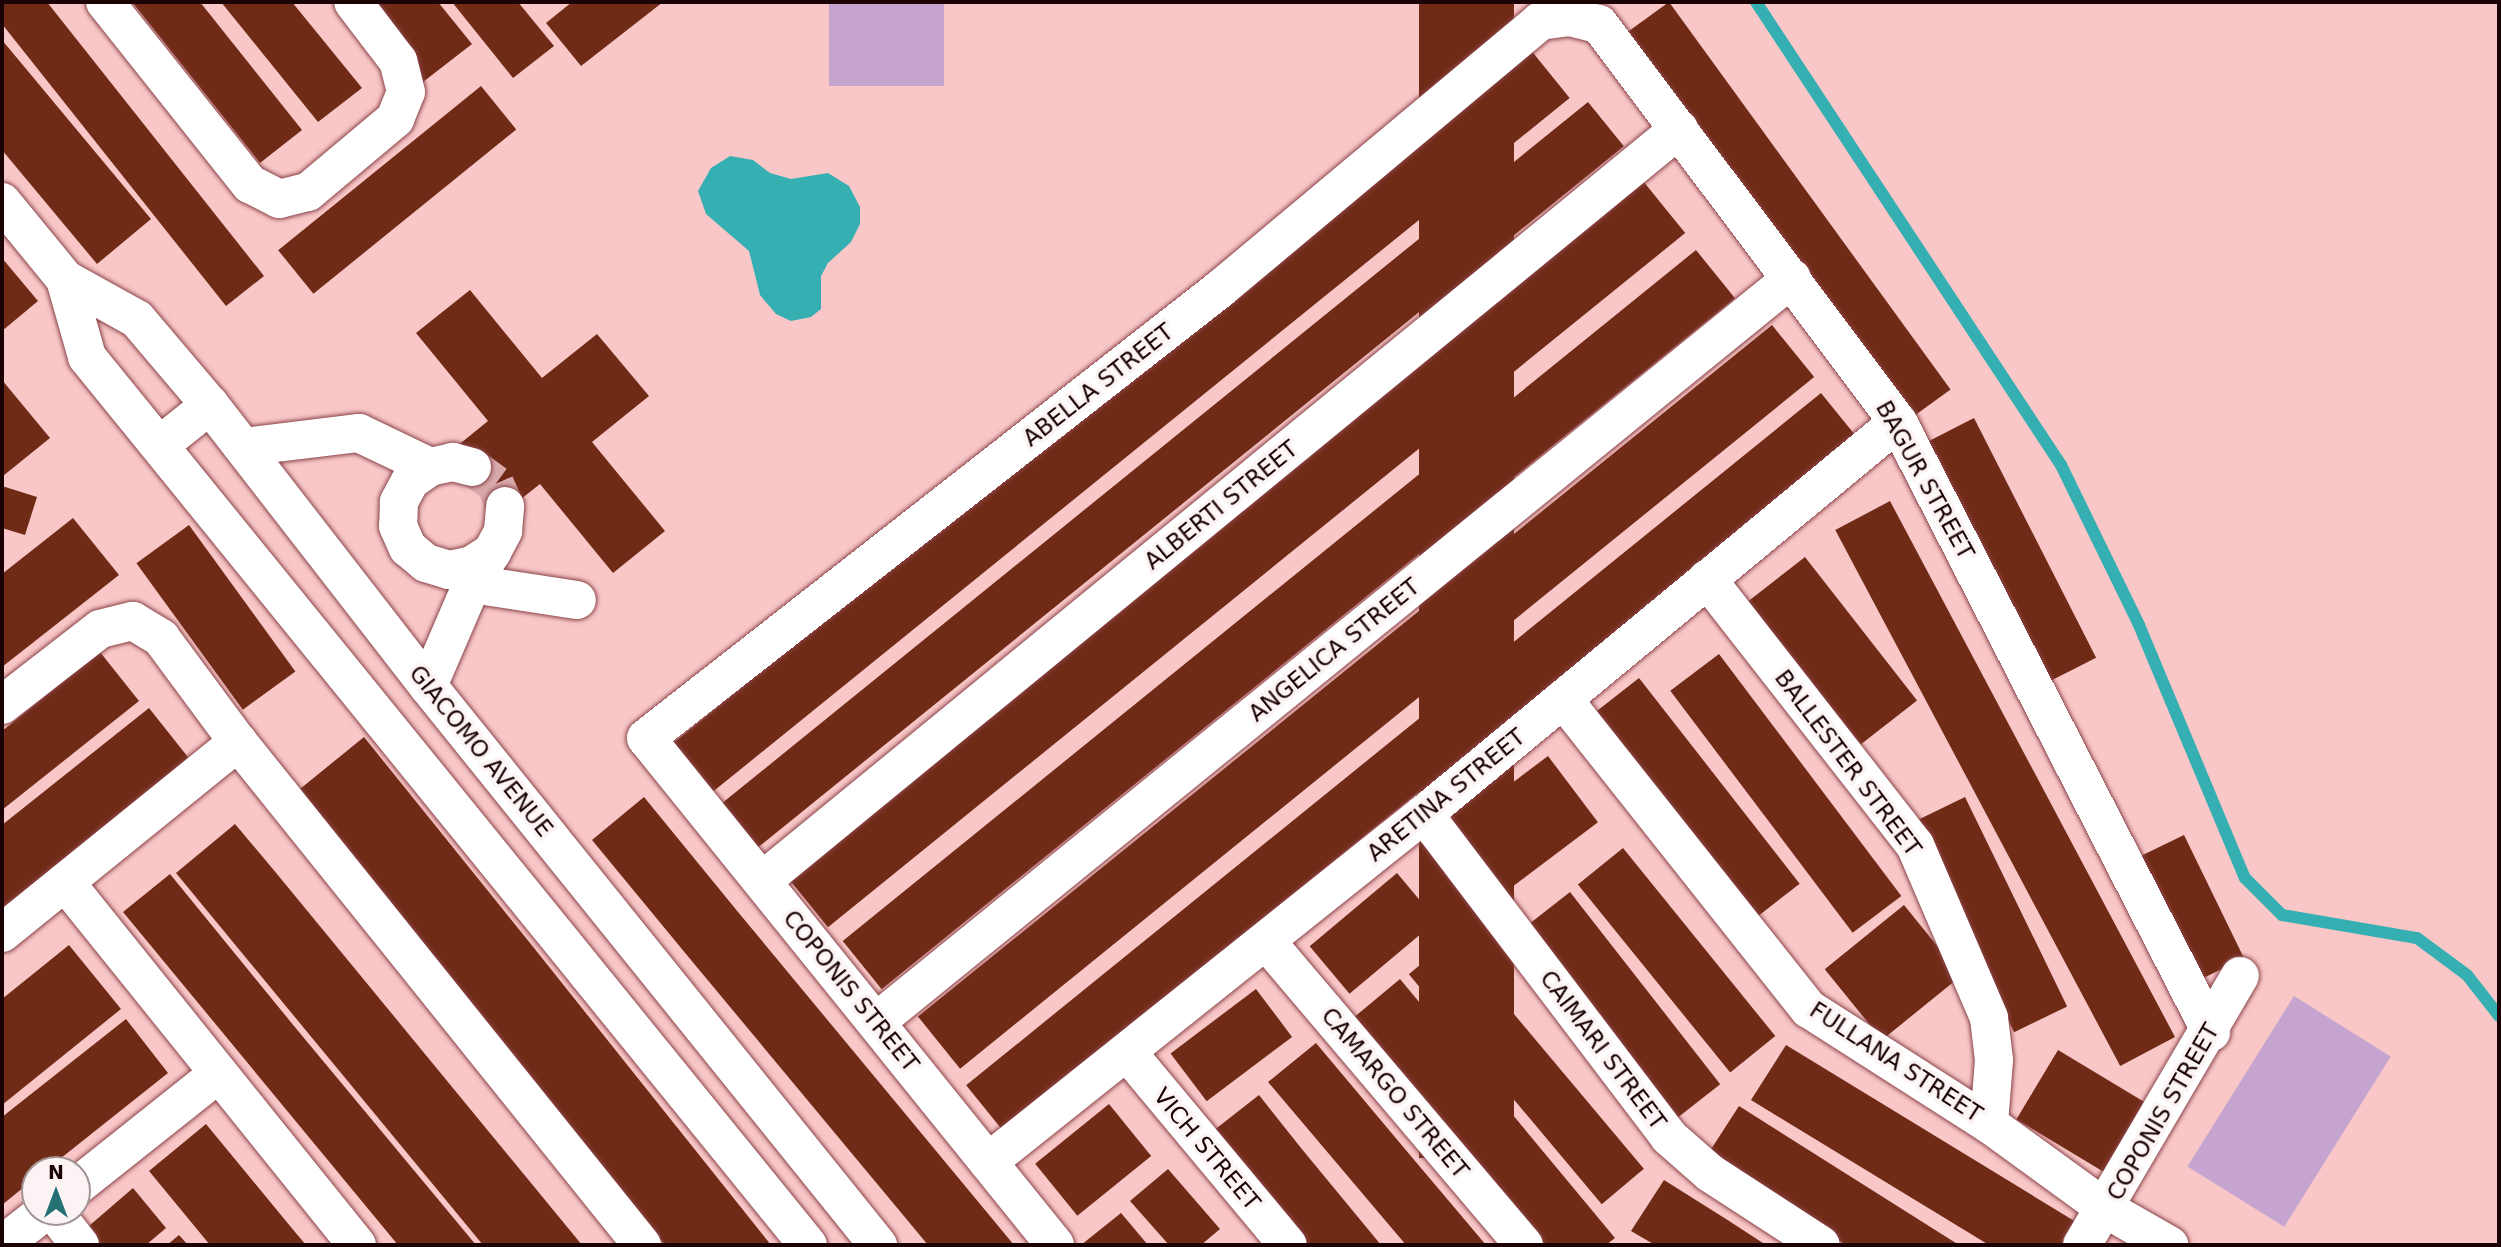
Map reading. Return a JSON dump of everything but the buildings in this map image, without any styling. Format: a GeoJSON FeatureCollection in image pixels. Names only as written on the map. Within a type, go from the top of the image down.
{"type":"FeatureCollection","features":[{"type":"Feature","properties":{"kind":"street"},"geometry":{"type":"LineString","coordinates":[[106,2],[250,184],[279,199],[308,192],[395,119],[407,92],[398,61],[353,2]]}},
{"type":"Feature","properties":{"kind":"street","name":"BAGUR STREET"},"geometry":{"type":"LineString","coordinates":[[1540,21],[1570,17],[1599,24],[1898,422],[2211,1032]]}},
{"type":"Feature","properties":{"kind":"street","name":"ABELLA STREET"},"geometry":{"type":"LineString","coordinates":[[646,738],[1220,289],[1540,21]]}},
{"type":"Feature","properties":{"kind":"street","name":"ALBERTI STREET"},"geometry":{"type":"LineString","coordinates":[[762,881],[1679,129]]}},
{"type":"Feature","properties":{"kind":"street","name":"GIACOMO AVENUE"},"geometry":{"type":"LineString","coordinates":[[2,202],[65,279],[137,319],[210,405],[428,686],[878,1245]]}},
{"type":"Feature","properties":{"kind":"street","name":"ANGELICA STREET"},"geometry":{"type":"LineString","coordinates":[[876,1022],[1792,278]]}},
{"type":"Feature","properties":{"kind":"street","name":"GIACOMO AVENUE"},"geometry":{"type":"LineString","coordinates":[[65,279],[87,358],[808,1245]]}},
{"type":"Feature","properties":{"kind":"street"},"geometry":{"type":"LineString","coordinates":[[160,445],[210,405]]}},
{"type":"Feature","properties":{"kind":"street","name":"ARETINA STREET"},"geometry":{"type":"LineString","coordinates":[[988,1162],[1424,814],[1898,422]]}},
{"type":"Feature","properties":{"kind":"street"},"geometry":{"type":"LineString","coordinates":[[243,447],[359,433],[430,467]]}},
{"type":"Feature","properties":{"kind":"street"},"geometry":{"type":"LineString","coordinates":[[472,467],[453,462],[430,467],[410,481],[400,502],[398,526],[408,548],[426,563],[449,569],[472,565],[492,552]]}},
{"type":"Feature","properties":{"kind":"street"},"geometry":{"type":"LineString","coordinates":[[428,686],[472,584],[503,531],[505,506]]}},
{"type":"Feature","properties":{"kind":"street","name":"BALLESTER STREET"},"geometry":{"type":"LineString","coordinates":[[1707,579],[1915,845],[1989,1018],[1994,1060],[1989,1124]]}},
{"type":"Feature","properties":{"kind":"street"},"geometry":{"type":"LineString","coordinates":[[472,584],[577,600]]}},
{"type":"Feature","properties":{"kind":"street"},"geometry":{"type":"LineString","coordinates":[[2,705],[100,629],[132,621],[161,638],[238,742],[642,1245]]}},
{"type":"Feature","properties":{"kind":"street","name":"FULLANA STREET"},"geometry":{"type":"LineString","coordinates":[[1563,699],[1809,1009],[1989,1124],[2106,1209],[2169,1245]]}},
{"type":"Feature","properties":{"kind":"street","name":"COPONIS STREET"},"geometry":{"type":"LineString","coordinates":[[646,738],[1055,1245]]}},
{"type":"Feature","properties":{"kind":"street"},"geometry":{"type":"LineString","coordinates":[[2,933],[238,742]]}},
{"type":"Feature","properties":{"kind":"street","name":"CAIMARI STREET"},"geometry":{"type":"LineString","coordinates":[[1424,814],[1669,1137],[1710,1173],[1821,1245]]}},
{"type":"Feature","properties":{"kind":"street"},"geometry":{"type":"LineString","coordinates":[[65,882],[357,1245]]}},
{"type":"Feature","properties":{"kind":"street","name":"CAMARGO STREET"},"geometry":{"type":"LineString","coordinates":[[1266,941],[1524,1245]]}},
{"type":"Feature","properties":{"kind":"street","name":"COPONIS STREET"},"geometry":{"type":"LineString","coordinates":[[2082,1245],[2211,1032],[2240,976]]}},
{"type":"Feature","properties":{"kind":"street","name":"VICH STREET"},"geometry":{"type":"LineString","coordinates":[[1127,1052],[1288,1245]]}},
{"type":"Feature","properties":{"kind":"street"},"geometry":{"type":"LineString","coordinates":[[91,1175],[219,1073]]}},
{"type":"Feature","properties":{"kind":"street"},"geometry":{"type":"LineString","coordinates":[[2,1245],[26,1226]]}},
{"type":"Feature","properties":{"kind":"street"},"geometry":{"type":"LineString","coordinates":[[65,1226],[80,1245]]}},
{"type":"Feature","properties":{"kind":"shaded area"},"geometry":{"type":"Polygon","coordinates":[[[829,2],[944,2],[944,86],[829,86],[829,2]]]}},
{"type":"Feature","properties":{"kind":"shaded area"},"geometry":{"type":"Polygon","coordinates":[[[2294,996],[2391,1056],[2284,1227],[2187,1166],[2294,996]]]}},
{"type":"Feature","properties":{"kind":"water"},"geometry":{"type":"Polygon","coordinates":[[[730,156],[753,160],[770,173],[791,179],[828,173],[849,186],[860,207],[860,224],[851,242],[828,263],[821,276],[821,309],[811,317],[791,321],[776,314],[760,295],[749,251],[706,214],[698,191],[711,168],[730,156]]]}},
{"type":"Feature","properties":{"kind":"waterway"},"geometry":{"type":"LineString","coordinates":[[1756,2],[2061,465],[2139,625],[2245,878],[2282,915],[2417,938],[2467,975],[2499,1016]]}},
{"type":"Feature","properties":{"kind":"tunnel"},"geometry":{"type":"LineString","coordinates":[[472,467],[495,484],[505,506]]}}]}
